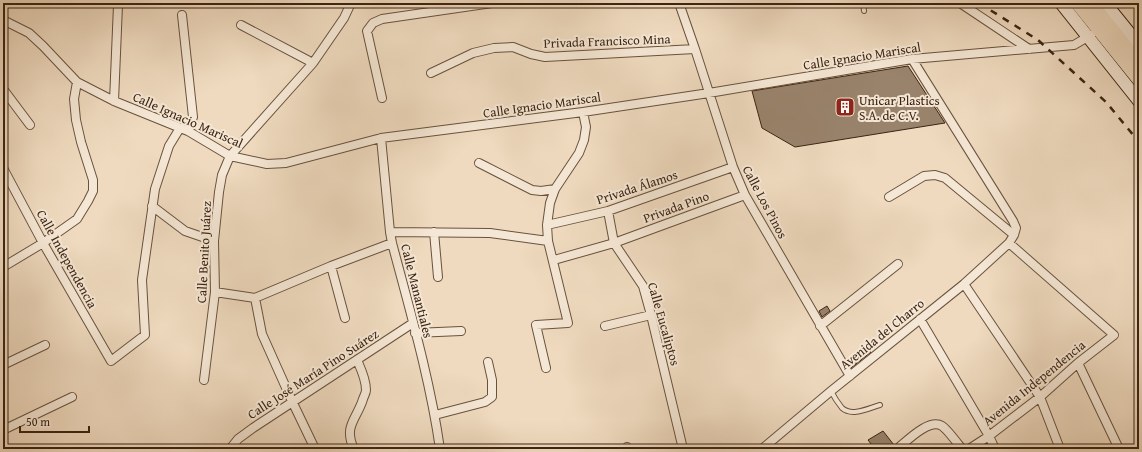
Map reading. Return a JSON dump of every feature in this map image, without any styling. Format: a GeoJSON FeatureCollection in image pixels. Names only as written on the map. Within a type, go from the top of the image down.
{"type":"FeatureCollection","features":[{"type":"Feature","properties":{"kind":"main road"},"geometry":{"type":"LineString","coordinates":[[1061,3],[1083,7],[1139,63]]}},
{"type":"Feature","properties":{"kind":"main road"},"geometry":{"type":"LineString","coordinates":[[1105,3],[1103,27],[1139,101]]}},
{"type":"Feature","properties":{"kind":"main road"},"geometry":{"type":"LineString","coordinates":[[1083,7],[1103,27],[1139,80]]}},
{"type":"Feature","properties":{"kind":"main road"},"geometry":{"type":"LineString","coordinates":[[1103,27],[1139,45]]}},
{"type":"Feature","properties":{"kind":"street","name":"Calle Benito Juárez"},"geometry":{"type":"LineString","coordinates":[[204,380],[215,292],[214,242],[222,175],[230,156],[313,62],[344,18],[351,3]]}},
{"type":"Feature","properties":{"kind":"street"},"geometry":{"type":"LineString","coordinates":[[382,98],[368,31],[373,23],[382,19],[492,3]]}},
{"type":"Feature","properties":{"kind":"street","name":"Calle Los Pinos"},"geometry":{"type":"LineString","coordinates":[[679,3],[732,167],[745,195],[850,376]]}},
{"type":"Feature","properties":{"kind":"street"},"geometry":{"type":"LineString","coordinates":[[960,3],[1029,49]]}},
{"type":"Feature","properties":{"kind":"street"},"geometry":{"type":"LineString","coordinates":[[114,101],[118,6]]}},
{"type":"Feature","properties":{"kind":"street"},"geometry":{"type":"LineString","coordinates":[[182,15],[193,117],[188,131]]}},
{"type":"Feature","properties":{"kind":"street","name":"Calle Ignacio Mariscal"},"geometry":{"type":"LineString","coordinates":[[3,20],[29,33],[77,82],[114,101],[188,131],[230,156],[267,164],[286,163],[381,138],[583,112],[709,93],[912,59],[1074,45],[1103,27]]}},
{"type":"Feature","properties":{"kind":"street"},"geometry":{"type":"LineString","coordinates":[[241,25],[313,62]]}},
{"type":"Feature","properties":{"kind":"street","name":"Privada Francisco Mina"},"geometry":{"type":"LineString","coordinates":[[431,74],[473,53],[494,48],[514,47],[531,54],[545,57],[695,49]]}},
{"type":"Feature","properties":{"kind":"street"},"geometry":{"type":"LineString","coordinates":[[889,197],[924,176],[940,176],[945,178],[1014,236],[1016,228],[1013,221],[912,59]]}},
{"type":"Feature","properties":{"kind":"street"},"geometry":{"type":"LineString","coordinates":[[3,267],[43,243],[77,219],[93,191],[93,180],[76,120],[74,99],[77,82]]}},
{"type":"Feature","properties":{"kind":"street"},"geometry":{"type":"LineString","coordinates":[[3,89],[30,125]]}},
{"type":"Feature","properties":{"kind":"street"},"geometry":{"type":"LineString","coordinates":[[546,368],[536,325],[568,323],[548,240],[547,225],[550,203],[555,190],[579,153],[584,140],[586,127],[583,112]]}},
{"type":"Feature","properties":{"kind":"street"},"geometry":{"type":"LineString","coordinates":[[180,128],[169,146],[155,189],[152,206],[185,231],[214,242]]}},
{"type":"Feature","properties":{"kind":"street","name":"Calle Manantiales"},"geometry":{"type":"LineString","coordinates":[[381,138],[392,243],[435,415],[440,449]]}},
{"type":"Feature","properties":{"kind":"street"},"geometry":{"type":"LineString","coordinates":[[479,163],[532,190],[555,190]]}},
{"type":"Feature","properties":{"kind":"street","name":"Privada Álamos"},"geometry":{"type":"LineString","coordinates":[[547,225],[608,211],[732,167]]}},
{"type":"Feature","properties":{"kind":"street","name":"Calle Independencia"},"geometry":{"type":"LineString","coordinates":[[3,168],[43,243],[111,361],[145,335],[142,280],[152,206]]}},
{"type":"Feature","properties":{"kind":"street","name":"Privada Pino"},"geometry":{"type":"LineString","coordinates":[[554,260],[614,242],[745,195]]}},
{"type":"Feature","properties":{"kind":"street","name":"Calle Eucaliptos"},"geometry":{"type":"LineString","coordinates":[[608,211],[614,242],[643,286],[683,449]]}},
{"type":"Feature","properties":{"kind":"street"},"geometry":{"type":"LineString","coordinates":[[390,232],[490,233],[548,240]]}},
{"type":"Feature","properties":{"kind":"street"},"geometry":{"type":"LineString","coordinates":[[434,232],[438,277]]}},
{"type":"Feature","properties":{"kind":"street","name":"Avenida del Charro"},"geometry":{"type":"LineString","coordinates":[[762,449],[830,391],[964,284],[1014,236]]}},
{"type":"Feature","properties":{"kind":"street"},"geometry":{"type":"LineString","coordinates":[[215,292],[255,298],[331,266],[392,243]]}},
{"type":"Feature","properties":{"kind":"street","name":"Avenida Independencia"},"geometry":{"type":"LineString","coordinates":[[969,449],[989,436],[1040,397],[1078,363],[1114,335],[1008,243]]}},
{"type":"Feature","properties":{"kind":"street"},"geometry":{"type":"LineString","coordinates":[[820,326],[898,264]]}},
{"type":"Feature","properties":{"kind":"street"},"geometry":{"type":"LineString","coordinates":[[331,266],[345,318]]}},
{"type":"Feature","properties":{"kind":"street"},"geometry":{"type":"LineString","coordinates":[[964,284],[1040,397],[1060,449]]}},
{"type":"Feature","properties":{"kind":"street"},"geometry":{"type":"LineString","coordinates":[[255,298],[262,334],[315,449]]}},
{"type":"Feature","properties":{"kind":"street"},"geometry":{"type":"LineString","coordinates":[[605,326],[651,315]]}},
{"type":"Feature","properties":{"kind":"street"},"geometry":{"type":"LineString","coordinates":[[920,319],[989,436],[995,449]]}},
{"type":"Feature","properties":{"kind":"street","name":"Calle José María Pino Suárez"},"geometry":{"type":"LineString","coordinates":[[230,449],[238,439],[292,401],[413,323]]}},
{"type":"Feature","properties":{"kind":"street"},"geometry":{"type":"LineString","coordinates":[[415,333],[460,331]]}},
{"type":"Feature","properties":{"kind":"street"},"geometry":{"type":"LineString","coordinates":[[3,365],[45,345]]}},
{"type":"Feature","properties":{"kind":"street"},"geometry":{"type":"LineString","coordinates":[[354,449],[351,444],[349,430],[362,405],[366,391],[364,377],[357,360]]}},
{"type":"Feature","properties":{"kind":"street"},"geometry":{"type":"LineString","coordinates":[[435,415],[485,402],[492,397],[492,380],[488,362]]}},
{"type":"Feature","properties":{"kind":"street"},"geometry":{"type":"LineString","coordinates":[[1078,363],[1119,449]]}},
{"type":"Feature","properties":{"kind":"street"},"geometry":{"type":"LineString","coordinates":[[3,430],[72,397]]}},
{"type":"Feature","properties":{"kind":"street"},"geometry":{"type":"LineString","coordinates":[[897,449],[926,426],[934,424],[941,425],[962,449]]}},
{"type":"Feature","properties":{"kind":"lane"},"geometry":{"type":"LineString","coordinates":[[863,3],[864,11]]}},
{"type":"Feature","properties":{"kind":"lane"},"geometry":{"type":"LineString","coordinates":[[830,391],[843,408],[849,411],[857,412],[880,405]]}},
{"type":"Feature","properties":{"kind":"building","name":"Unicar Plastics S.A. de C.V."},"geometry":{"type":"Polygon","coordinates":[[[908,66],[945,123],[795,147],[762,128],[752,91],[908,66]]]}},
{"type":"Feature","properties":{"kind":"building"},"geometry":{"type":"Polygon","coordinates":[[[827,306],[830,311],[822,317],[819,311],[827,306]]]}},
{"type":"Feature","properties":{"kind":"building"},"geometry":{"type":"Polygon","coordinates":[[[865,346],[871,352],[851,368],[848,361],[865,346]]]}},
{"type":"Feature","properties":{"kind":"building"},"geometry":{"type":"Polygon","coordinates":[[[883,431],[894,445],[892,449],[875,449],[868,440],[883,431]]]}},
{"type":"Feature","properties":{"kind":"railway"},"geometry":{"type":"LineString","coordinates":[[979,3],[1038,40],[1106,102],[1139,142]]}},
{"type":"Feature","properties":{"kind":"place","name":"Unicar Plastics S.A. de C.V."},"geometry":{"type":"Point","coordinates":[845,107]}}]}
